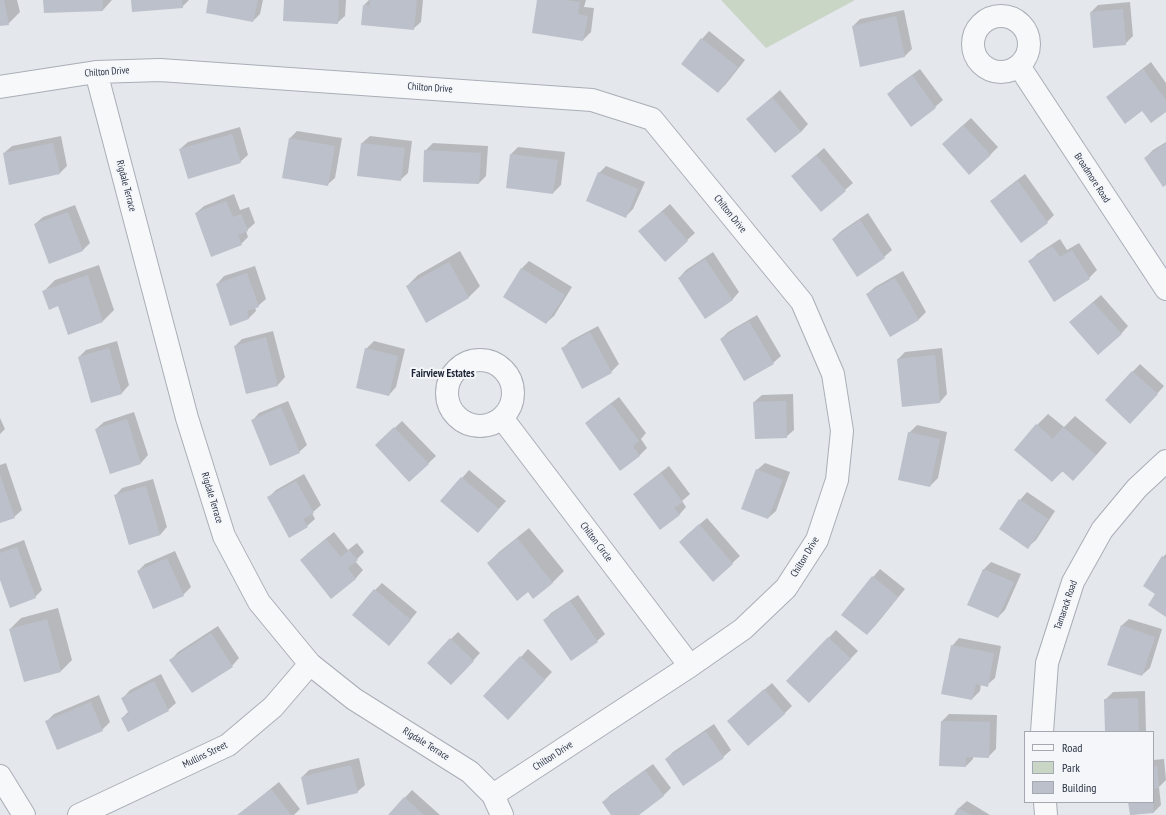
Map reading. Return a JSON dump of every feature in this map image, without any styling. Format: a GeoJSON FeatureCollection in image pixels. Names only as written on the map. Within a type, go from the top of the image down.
{"type":"FeatureCollection","features":[{"type":"Feature","properties":{"kind":"street","name":"Broadmore Road"},"geometry":{"type":"LineString","coordinates":[[1019,66],[1166,289]]}},
{"type":"Feature","properties":{"kind":"street","name":"Chilton Drive"},"geometry":{"type":"LineString","coordinates":[[0,87],[96,72],[160,70],[592,100],[652,119],[802,302],[833,374],[842,431],[837,480],[817,540],[786,588],[743,629],[498,805]]}},
{"type":"Feature","properties":{"kind":"street","name":"Rigdale Terrace"},"geometry":{"type":"LineString","coordinates":[[96,72],[187,418],[224,536],[259,602],[310,664],[354,699],[470,772],[498,805]]}},
{"type":"Feature","properties":{"kind":"street","name":"Chilton Circle"},"geometry":{"type":"LineString","coordinates":[[502,418],[690,666]]}},
{"type":"Feature","properties":{"kind":"street","name":"Tamarack Road"},"geometry":{"type":"LineString","coordinates":[[1042,731],[1047,663],[1073,582],[1102,530],[1137,488],[1166,461]]}},
{"type":"Feature","properties":{"kind":"street","name":"Mullins Street"},"geometry":{"type":"LineString","coordinates":[[79,815],[228,745],[273,706],[310,664]]}},
{"type":"Feature","properties":{"kind":"street"},"geometry":{"type":"LineString","coordinates":[[0,776],[24,815]]}},
{"type":"Feature","properties":{"kind":"street"},"geometry":{"type":"LineString","coordinates":[[1045,803],[1046,815]]}},
{"type":"Feature","properties":{"kind":"green space"},"geometry":{"type":"Polygon","coordinates":[[[721,0],[855,0],[766,48],[721,0]]]}},
{"type":"Feature","properties":{"kind":"building"},"geometry":{"type":"Polygon","coordinates":[[[0,0],[4,0],[9,25],[0,26],[0,0]]]}},
{"type":"Feature","properties":{"kind":"building"},"geometry":{"type":"Polygon","coordinates":[[[43,0],[103,0],[103,11],[44,13],[43,0]]]}},
{"type":"Feature","properties":{"kind":"building"},"geometry":{"type":"Polygon","coordinates":[[[131,0],[182,0],[183,8],[132,12],[131,0]]]}},
{"type":"Feature","properties":{"kind":"building"},"geometry":{"type":"Polygon","coordinates":[[[208,0],[258,0],[253,22],[206,13],[208,0]]]}},
{"type":"Feature","properties":{"kind":"building"},"geometry":{"type":"Polygon","coordinates":[[[284,0],[339,0],[338,24],[283,21],[284,0]]]}},
{"type":"Feature","properties":{"kind":"building"},"geometry":{"type":"Polygon","coordinates":[[[370,0],[417,0],[414,30],[361,25],[363,5],[370,6],[370,0]]]}},
{"type":"Feature","properties":{"kind":"building"},"geometry":{"type":"Polygon","coordinates":[[[537,0],[565,0],[580,2],[578,14],[588,16],[583,41],[532,33],[537,0]]]}},
{"type":"Feature","properties":{"kind":"building"},"geometry":{"type":"Polygon","coordinates":[[[1123,9],[1126,45],[1093,48],[1090,12],[1123,9]]]}},
{"type":"Feature","properties":{"kind":"building"},"geometry":{"type":"Polygon","coordinates":[[[896,16],[905,57],[860,67],[852,26],[896,16]]]}},
{"type":"Feature","properties":{"kind":"building"},"geometry":{"type":"Polygon","coordinates":[[[701,38],[738,67],[718,93],[681,64],[701,38]]]}},
{"type":"Feature","properties":{"kind":"building"},"geometry":{"type":"Polygon","coordinates":[[[1143,69],[1166,100],[1166,112],[1151,123],[1142,111],[1125,124],[1106,97],[1143,69]]]}},
{"type":"Feature","properties":{"kind":"building"},"geometry":{"type":"Polygon","coordinates":[[[912,75],[936,108],[911,127],[887,94],[912,75]]]}},
{"type":"Feature","properties":{"kind":"building"},"geometry":{"type":"Polygon","coordinates":[[[772,97],[801,132],[775,153],[746,119],[772,97]]]}},
{"type":"Feature","properties":{"kind":"building"},"geometry":{"type":"Polygon","coordinates":[[[963,125],[991,155],[969,175],[942,144],[963,125]]]}},
{"type":"Feature","properties":{"kind":"building"},"geometry":{"type":"Polygon","coordinates":[[[232,134],[241,163],[188,179],[179,149],[232,134]]]}},
{"type":"Feature","properties":{"kind":"building"},"geometry":{"type":"Polygon","coordinates":[[[289,138],[335,146],[328,186],[282,178],[289,138]]]}},
{"type":"Feature","properties":{"kind":"building"},"geometry":{"type":"Polygon","coordinates":[[[53,143],[60,174],[9,185],[3,153],[53,143]]]}},
{"type":"Feature","properties":{"kind":"building"},"geometry":{"type":"Polygon","coordinates":[[[361,143],[405,148],[401,181],[357,176],[361,143]]]}},
{"type":"Feature","properties":{"kind":"building"},"geometry":{"type":"Polygon","coordinates":[[[1166,143],[1166,185],[1163,187],[1144,158],[1166,143]]]}},
{"type":"Feature","properties":{"kind":"building"},"geometry":{"type":"Polygon","coordinates":[[[424,150],[481,153],[479,184],[423,182],[424,150]]]}},
{"type":"Feature","properties":{"kind":"building"},"geometry":{"type":"Polygon","coordinates":[[[510,154],[558,160],[553,194],[506,188],[510,154]]]}},
{"type":"Feature","properties":{"kind":"building"},"geometry":{"type":"Polygon","coordinates":[[[816,155],[846,191],[821,212],[791,176],[816,155]]]}},
{"type":"Feature","properties":{"kind":"building"},"geometry":{"type":"Polygon","coordinates":[[[598,172],[638,189],[626,218],[586,201],[598,172]]]}},
{"type":"Feature","properties":{"kind":"building"},"geometry":{"type":"Polygon","coordinates":[[[1018,181],[1048,223],[1021,243],[990,201],[1018,181]]]}},
{"type":"Feature","properties":{"kind":"building"},"geometry":{"type":"Polygon","coordinates":[[[226,201],[233,217],[241,214],[248,231],[238,235],[242,245],[211,257],[195,213],[226,201]]]}},
{"type":"Feature","properties":{"kind":"building"},"geometry":{"type":"Polygon","coordinates":[[[662,211],[688,241],[665,262],[638,231],[662,211]]]}},
{"type":"Feature","properties":{"kind":"building"},"geometry":{"type":"Polygon","coordinates":[[[68,212],[83,251],[49,264],[34,224],[68,212]]]}},
{"type":"Feature","properties":{"kind":"building"},"geometry":{"type":"Polygon","coordinates":[[[860,220],[885,258],[857,277],[832,239],[860,220]]]}},
{"type":"Feature","properties":{"kind":"building"},"geometry":{"type":"Polygon","coordinates":[[[1052,246],[1060,257],[1072,250],[1090,279],[1054,302],[1028,261],[1052,246]]]}},
{"type":"Feature","properties":{"kind":"building"},"geometry":{"type":"Polygon","coordinates":[[[705,259],[733,300],[705,319],[678,278],[705,259]]]}},
{"type":"Feature","properties":{"kind":"building"},"geometry":{"type":"Polygon","coordinates":[[[449,262],[469,298],[426,323],[406,286],[449,262]]]}},
{"type":"Feature","properties":{"kind":"building"},"geometry":{"type":"Polygon","coordinates":[[[521,268],[565,295],[546,324],[503,297],[521,268]]]}},
{"type":"Feature","properties":{"kind":"building"},"geometry":{"type":"Polygon","coordinates":[[[247,273],[259,307],[247,311],[249,319],[230,326],[216,284],[247,273]]]}},
{"type":"Feature","properties":{"kind":"building"},"geometry":{"type":"Polygon","coordinates":[[[88,275],[103,322],[68,335],[58,306],[49,310],[42,291],[88,275]]]}},
{"type":"Feature","properties":{"kind":"building"},"geometry":{"type":"Polygon","coordinates":[[[895,278],[919,320],[890,337],[866,294],[895,278]]]}},
{"type":"Feature","properties":{"kind":"building"},"geometry":{"type":"Polygon","coordinates":[[[1093,302],[1122,334],[1098,355],[1069,322],[1093,302]]]}},
{"type":"Feature","properties":{"kind":"building"},"geometry":{"type":"Polygon","coordinates":[[[749,321],[774,364],[744,381],[720,339],[749,321]]]}},
{"type":"Feature","properties":{"kind":"building"},"geometry":{"type":"Polygon","coordinates":[[[590,332],[612,373],[582,389],[561,348],[590,332]]]}},
{"type":"Feature","properties":{"kind":"building"},"geometry":{"type":"Polygon","coordinates":[[[266,337],[278,386],[246,394],[234,346],[266,337]]]}},
{"type":"Feature","properties":{"kind":"building"},"geometry":{"type":"Polygon","coordinates":[[[109,348],[122,394],[91,403],[78,357],[109,348]]]}},
{"type":"Feature","properties":{"kind":"building"},"geometry":{"type":"Polygon","coordinates":[[[365,348],[398,356],[389,396],[356,388],[365,348]]]}},
{"type":"Feature","properties":{"kind":"building"},"geometry":{"type":"Polygon","coordinates":[[[935,355],[940,403],[902,407],[897,359],[935,355]]]}},
{"type":"Feature","properties":{"kind":"building"},"geometry":{"type":"Polygon","coordinates":[[[1132,371],[1158,394],[1130,424],[1105,400],[1132,371]]]}},
{"type":"Feature","properties":{"kind":"building"},"geometry":{"type":"Polygon","coordinates":[[[786,401],[787,438],[755,439],[753,402],[786,401]]]}},
{"type":"Feature","properties":{"kind":"building"},"geometry":{"type":"Polygon","coordinates":[[[611,403],[639,441],[633,446],[640,456],[620,471],[585,423],[611,403]]]}},
{"type":"Feature","properties":{"kind":"building"},"geometry":{"type":"Polygon","coordinates":[[[281,407],[300,453],[270,466],[251,420],[281,407]]]}},
{"type":"Feature","properties":{"kind":"building"},"geometry":{"type":"Polygon","coordinates":[[[127,419],[141,464],[110,474],[95,429],[127,419]]]}},
{"type":"Feature","properties":{"kind":"building"},"geometry":{"type":"Polygon","coordinates":[[[1036,424],[1053,439],[1063,427],[1096,455],[1073,481],[1062,471],[1052,482],[1014,450],[1036,424]]]}},
{"type":"Feature","properties":{"kind":"building"},"geometry":{"type":"Polygon","coordinates":[[[394,427],[429,464],[409,482],[375,445],[394,427]]]}},
{"type":"Feature","properties":{"kind":"building"},"geometry":{"type":"Polygon","coordinates":[[[908,432],[940,439],[930,487],[898,480],[908,432]]]}},
{"type":"Feature","properties":{"kind":"building"},"geometry":{"type":"Polygon","coordinates":[[[756,469],[783,480],[768,519],[741,509],[756,469]]]}},
{"type":"Feature","properties":{"kind":"building"},"geometry":{"type":"Polygon","coordinates":[[[661,473],[683,502],[674,508],[680,515],[660,530],[633,494],[661,473]]]}},
{"type":"Feature","properties":{"kind":"building"},"geometry":{"type":"Polygon","coordinates":[[[0,475],[15,518],[0,523],[0,475]]]}},
{"type":"Feature","properties":{"kind":"building"},"geometry":{"type":"Polygon","coordinates":[[[461,477],[499,509],[478,533],[440,501],[461,477]]]}},
{"type":"Feature","properties":{"kind":"building"},"geometry":{"type":"Polygon","coordinates":[[[296,481],[314,513],[303,519],[308,527],[289,538],[267,497],[296,481]]]}},
{"type":"Feature","properties":{"kind":"building"},"geometry":{"type":"Polygon","coordinates":[[[146,486],[160,535],[129,545],[114,495],[146,486]]]}},
{"type":"Feature","properties":{"kind":"building"},"geometry":{"type":"Polygon","coordinates":[[[1019,499],[1048,519],[1028,549],[999,529],[1019,499]]]}},
{"type":"Feature","properties":{"kind":"building"},"geometry":{"type":"Polygon","coordinates":[[[699,524],[733,564],[713,582],[679,542],[699,524]]]}},
{"type":"Feature","properties":{"kind":"building"},"geometry":{"type":"Polygon","coordinates":[[[517,538],[553,583],[533,599],[528,592],[517,601],[487,563],[517,538]]]}},
{"type":"Feature","properties":{"kind":"building"},"geometry":{"type":"Polygon","coordinates":[[[326,539],[341,557],[349,550],[358,560],[348,568],[356,579],[331,599],[300,560],[326,539]]]}},
{"type":"Feature","properties":{"kind":"building"},"geometry":{"type":"Polygon","coordinates":[[[17,547],[36,598],[10,608],[0,580],[0,553],[17,547]]]}},
{"type":"Feature","properties":{"kind":"building"},"geometry":{"type":"Polygon","coordinates":[[[1162,556],[1166,559],[1166,617],[1148,605],[1155,594],[1143,586],[1162,556]]]}},
{"type":"Feature","properties":{"kind":"building"},"geometry":{"type":"Polygon","coordinates":[[[167,558],[184,596],[153,609],[137,571],[167,558]]]}},
{"type":"Feature","properties":{"kind":"building"},"geometry":{"type":"Polygon","coordinates":[[[983,569],[1014,582],[998,618],[967,605],[983,569]]]}},
{"type":"Feature","properties":{"kind":"building"},"geometry":{"type":"Polygon","coordinates":[[[872,576],[898,597],[867,635],[841,615],[872,576]]]}},
{"type":"Feature","properties":{"kind":"building"},"geometry":{"type":"Polygon","coordinates":[[[374,589],[411,620],[389,646],[352,615],[374,589]]]}},
{"type":"Feature","properties":{"kind":"building"},"geometry":{"type":"Polygon","coordinates":[[[570,601],[598,642],[571,661],[543,620],[570,601]]]}},
{"type":"Feature","properties":{"kind":"building"},"geometry":{"type":"Polygon","coordinates":[[[47,619],[61,672],[24,682],[9,629],[47,619]]]}},
{"type":"Feature","properties":{"kind":"building"},"geometry":{"type":"Polygon","coordinates":[[[1121,625],[1155,637],[1142,676],[1107,665],[1121,625]]]}},
{"type":"Feature","properties":{"kind":"building"},"geometry":{"type":"Polygon","coordinates":[[[211,633],[233,667],[192,693],[169,660],[211,633]]]}},
{"type":"Feature","properties":{"kind":"building"},"geometry":{"type":"Polygon","coordinates":[[[828,637],[851,659],[809,703],[786,681],[828,637]]]}},
{"type":"Feature","properties":{"kind":"building"},"geometry":{"type":"Polygon","coordinates":[[[450,638],[474,661],[451,685],[427,663],[450,638]]]}},
{"type":"Feature","properties":{"kind":"building"},"geometry":{"type":"Polygon","coordinates":[[[951,645],[994,653],[988,687],[976,684],[972,700],[941,694],[951,645]]]}},
{"type":"Feature","properties":{"kind":"building"},"geometry":{"type":"Polygon","coordinates":[[[520,656],[545,680],[508,720],[483,696],[520,656]]]}},
{"type":"Feature","properties":{"kind":"building"},"geometry":{"type":"Polygon","coordinates":[[[154,681],[169,711],[128,732],[121,718],[129,714],[121,698],[154,681]]]}},
{"type":"Feature","properties":{"kind":"building"},"geometry":{"type":"Polygon","coordinates":[[[764,689],[785,714],[748,746],[727,721],[764,689]]]}},
{"type":"Feature","properties":{"kind":"building"},"geometry":{"type":"Polygon","coordinates":[[[1138,698],[1139,731],[1105,731],[1104,699],[1138,698]]]}},
{"type":"Feature","properties":{"kind":"building"},"geometry":{"type":"Polygon","coordinates":[[[91,702],[103,731],[57,750],[45,721],[91,702]]]}},
{"type":"Feature","properties":{"kind":"building"},"geometry":{"type":"Polygon","coordinates":[[[941,721],[990,722],[989,758],[966,757],[966,767],[939,766],[941,721]]]}},
{"type":"Feature","properties":{"kind":"building"},"geometry":{"type":"Polygon","coordinates":[[[706,731],[724,758],[683,786],[665,759],[706,731]]]}},
{"type":"Feature","properties":{"kind":"building"},"geometry":{"type":"Polygon","coordinates":[[[351,765],[358,793],[307,805],[301,777],[351,765]]]}},
{"type":"Feature","properties":{"kind":"building"},"geometry":{"type":"Polygon","coordinates":[[[1154,766],[1157,766],[1159,788],[1154,789],[1154,766]]]}},
{"type":"Feature","properties":{"kind":"building"},"geometry":{"type":"Polygon","coordinates":[[[645,770],[664,796],[639,815],[611,815],[602,802],[645,770]]]}},
{"type":"Feature","properties":{"kind":"building"},"geometry":{"type":"Polygon","coordinates":[[[271,789],[291,815],[237,815],[271,789]]]}},
{"type":"Feature","properties":{"kind":"building"},"geometry":{"type":"Polygon","coordinates":[[[404,797],[424,815],[388,815],[404,797]]]}},
{"type":"Feature","properties":{"kind":"building"},"geometry":{"type":"Polygon","coordinates":[[[1128,803],[1153,803],[1154,813],[1130,815],[1128,803]]]}},
{"type":"Feature","properties":{"kind":"building"},"geometry":{"type":"Polygon","coordinates":[[[958,808],[971,815],[954,815],[958,808]]]}},
{"type":"Feature","properties":{"kind":"district","name":"Fairview Estates"},"geometry":{"type":"Point","coordinates":[443,374]}}]}
